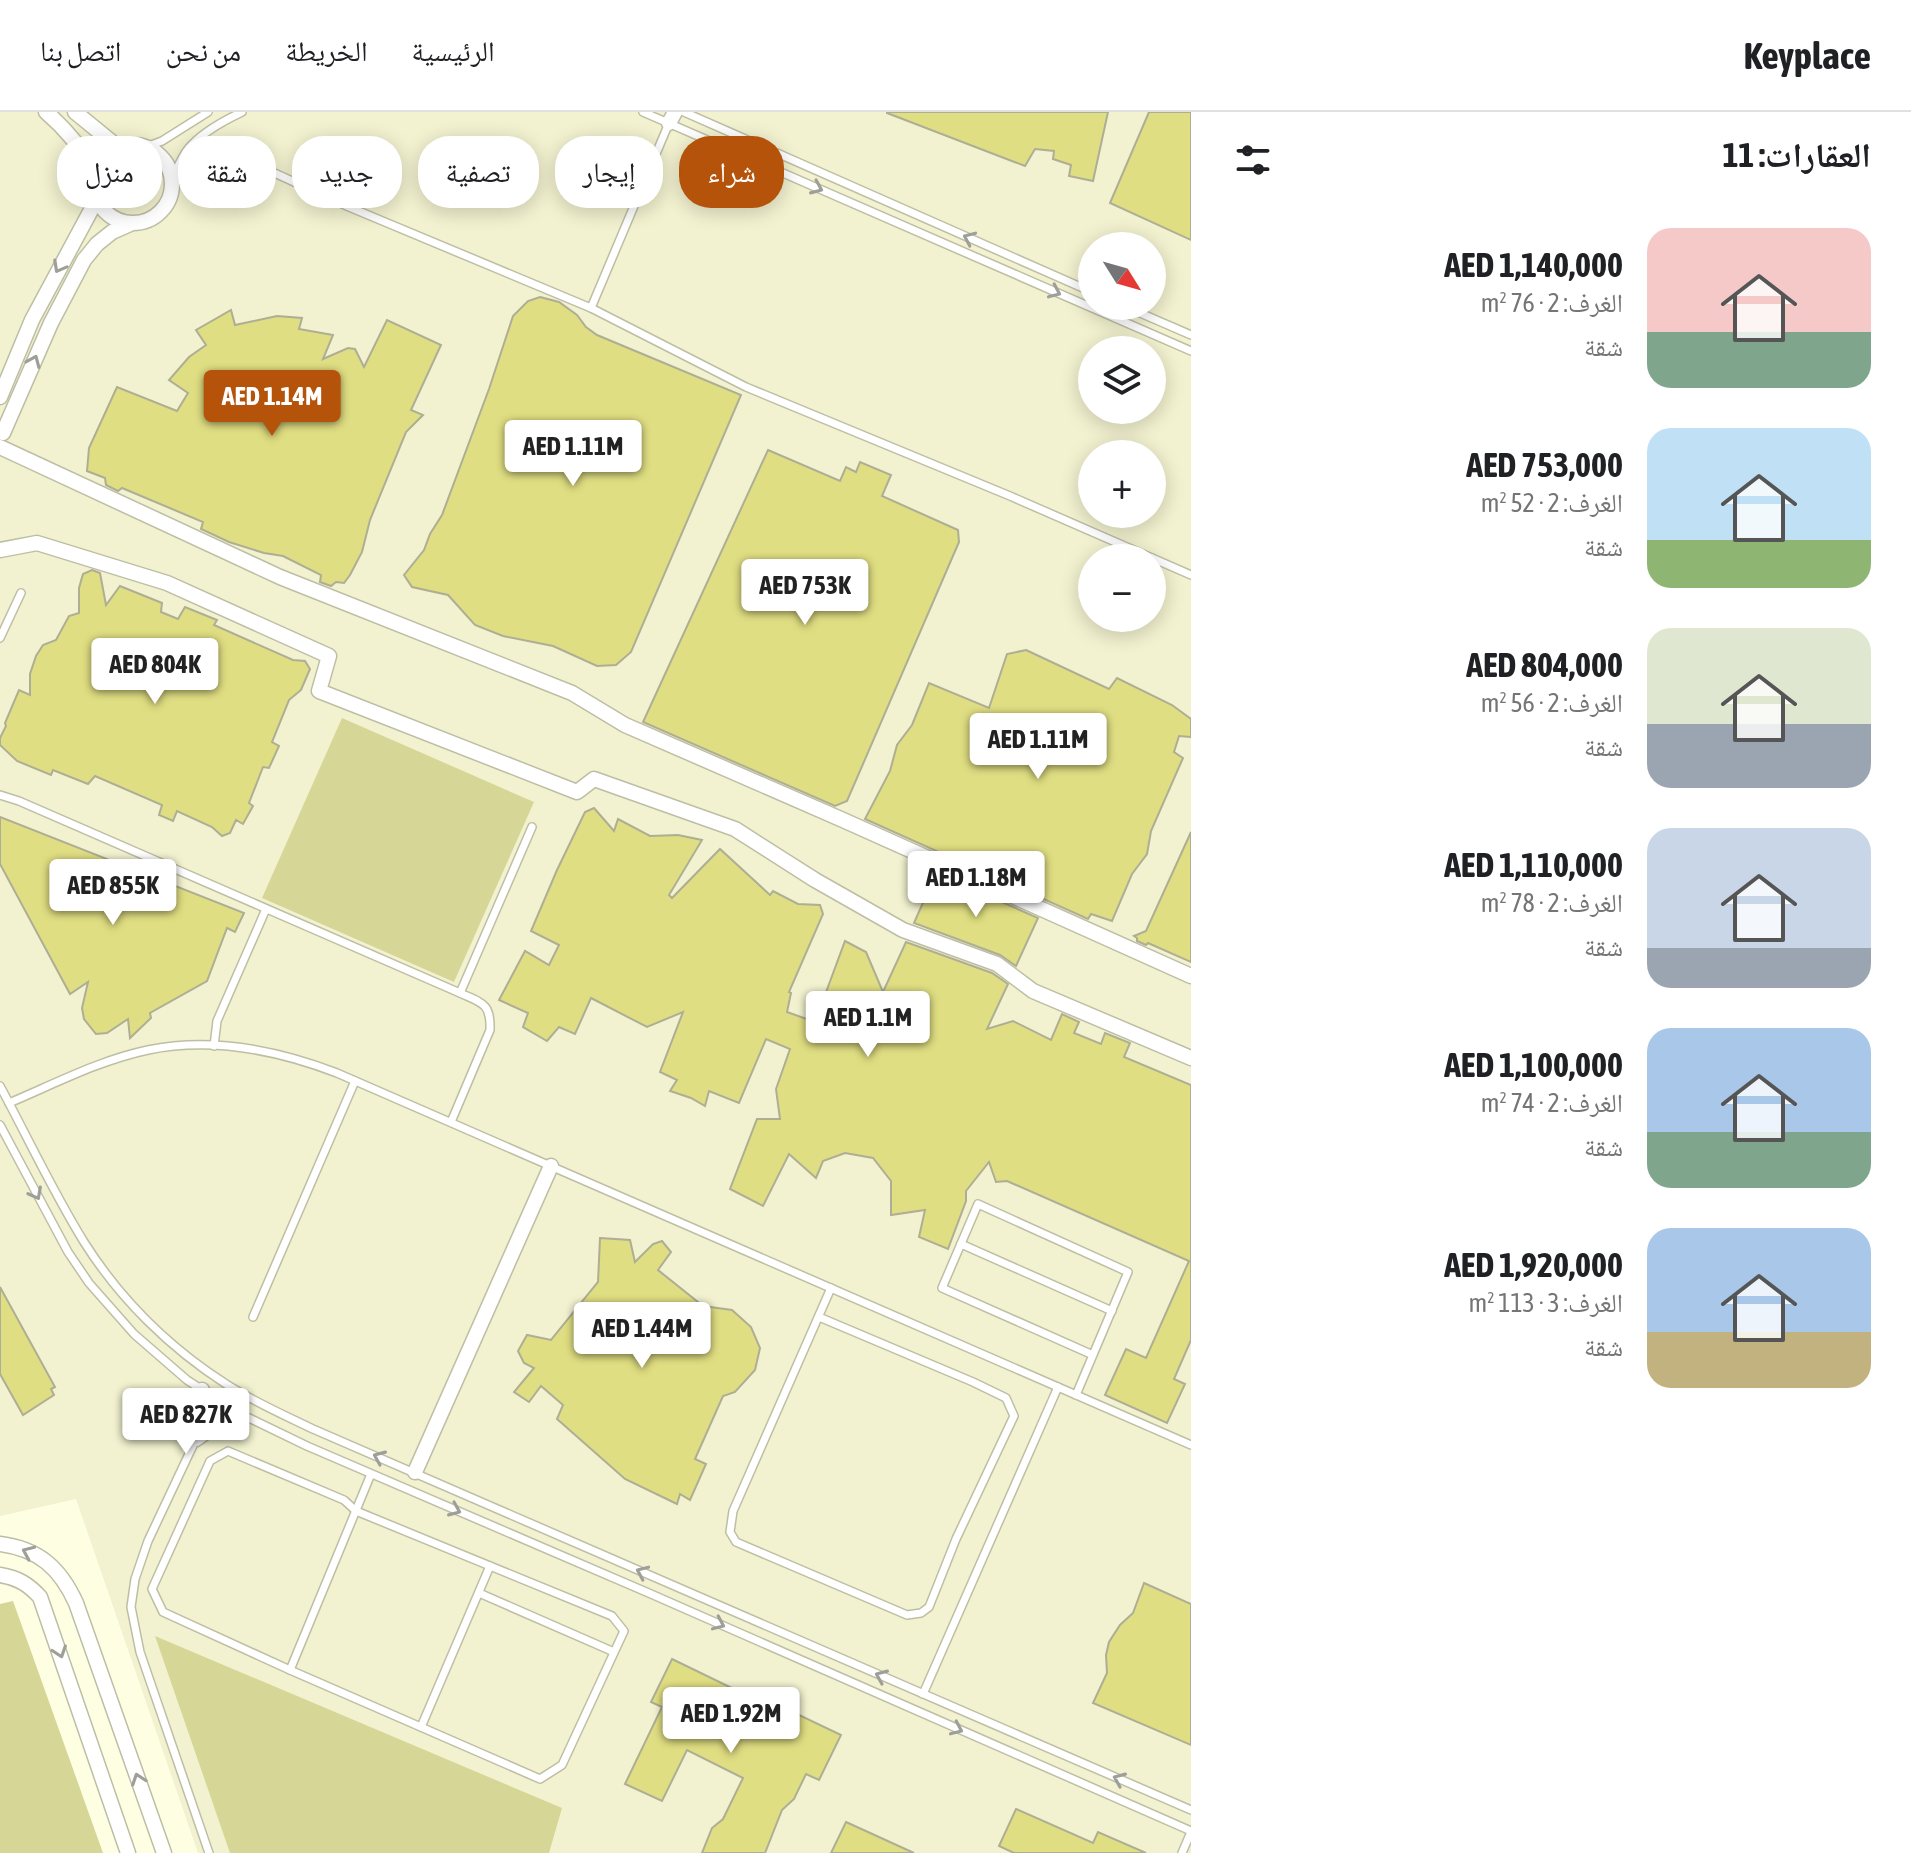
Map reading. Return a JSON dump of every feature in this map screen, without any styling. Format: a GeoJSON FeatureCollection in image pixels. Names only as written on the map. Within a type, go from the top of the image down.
{"type":"FeatureCollection","features":[{"type":"Feature","properties":{"kind":"street"},"geometry":{"type":"LineString","coordinates":[[46,112],[71,136]]}},
{"type":"Feature","properties":{"kind":"street"},"geometry":{"type":"LineString","coordinates":[[75,112],[104,136]]}},
{"type":"Feature","properties":{"kind":"street"},"geometry":{"type":"LineString","coordinates":[[162,158],[170,170],[171,196],[162,211],[147,221],[112,232],[84,260],[51,323],[1,440],[280,577],[572,693],[625,725],[1191,976]]}},
{"type":"Feature","properties":{"kind":"street"},"geometry":{"type":"LineString","coordinates":[[0,397],[32,320],[92,208]]}},
{"type":"Feature","properties":{"kind":"street"},"geometry":{"type":"LineString","coordinates":[[103,208],[113,218],[130,224]]}},
{"type":"Feature","properties":{"kind":"street"},"geometry":{"type":"LineString","coordinates":[[0,550],[37,543],[167,583],[329,656],[319,691],[577,792],[594,779],[735,829],[815,880],[903,930],[997,964],[1033,991],[1191,1058]]}},
{"type":"Feature","properties":{"kind":"street"},"geometry":{"type":"LineString","coordinates":[[415,1472],[551,1166]]}},
{"type":"Feature","properties":{"kind":"street"},"geometry":{"type":"LineString","coordinates":[[196,1439],[202,1390]]}},
{"type":"Feature","properties":{"kind":"street"},"geometry":{"type":"LineString","coordinates":[[196,1439],[236,1410]]}},
{"type":"Feature","properties":{"kind":"street"},"geometry":{"type":"LineString","coordinates":[[0,1544],[17,1546],[38,1555],[67,1582],[164,1853]]}},
{"type":"Feature","properties":{"kind":"street"},"geometry":{"type":"LineString","coordinates":[[0,1575],[29,1584],[40,1597],[128,1853]]}},
{"type":"Feature","properties":{"kind":"lane"},"geometry":{"type":"LineString","coordinates":[[162,141],[208,112]]}},
{"type":"Feature","properties":{"kind":"lane"},"geometry":{"type":"LineString","coordinates":[[172,179],[188,149],[199,138],[242,112]]}},
{"type":"Feature","properties":{"kind":"lane"},"geometry":{"type":"LineString","coordinates":[[643,112],[672,118],[1191,351]]}},
{"type":"Feature","properties":{"kind":"lane"},"geometry":{"type":"LineString","coordinates":[[684,112],[1078,286]]}},
{"type":"Feature","properties":{"kind":"lane"},"geometry":{"type":"LineString","coordinates":[[591,308],[672,118]]}},
{"type":"Feature","properties":{"kind":"lane"},"geometry":{"type":"LineString","coordinates":[[276,174],[552,294],[591,308],[746,387],[1120,544]]}},
{"type":"Feature","properties":{"kind":"lane"},"geometry":{"type":"LineString","coordinates":[[1156,320],[1191,335]]}},
{"type":"Feature","properties":{"kind":"lane"},"geometry":{"type":"LineString","coordinates":[[1166,564],[1191,575]]}},
{"type":"Feature","properties":{"kind":"lane"},"geometry":{"type":"LineString","coordinates":[[0,638],[21,593]]}},
{"type":"Feature","properties":{"kind":"lane"},"geometry":{"type":"LineString","coordinates":[[0,795],[460,993],[487,1008],[491,1015],[490,1030],[451,1122]]}},
{"type":"Feature","properties":{"kind":"lane"},"geometry":{"type":"LineString","coordinates":[[460,993],[532,827]]}},
{"type":"Feature","properties":{"kind":"lane"},"geometry":{"type":"LineString","coordinates":[[214,1046],[217,1021],[266,909]]}},
{"type":"Feature","properties":{"kind":"lane"},"geometry":{"type":"LineString","coordinates":[[9,1103],[98,1066],[147,1050],[189,1044],[265,1051],[301,1059],[1191,1445]]}},
{"type":"Feature","properties":{"kind":"lane"},"geometry":{"type":"LineString","coordinates":[[253,1317],[355,1081]]}},
{"type":"Feature","properties":{"kind":"lane"},"geometry":{"type":"LineString","coordinates":[[0,1086],[84,1242],[124,1296],[172,1344],[226,1384],[313,1429],[1191,1810]]}},
{"type":"Feature","properties":{"kind":"lane"},"geometry":{"type":"LineString","coordinates":[[0,1125],[68,1252],[89,1283],[134,1334],[202,1390],[307,1446],[1191,1832],[1182,1853]]}},
{"type":"Feature","properties":{"kind":"lane"},"geometry":{"type":"LineString","coordinates":[[1076,1395],[1112,1311],[1128,1272],[978,1204],[942,1288],[1093,1355]]}},
{"type":"Feature","properties":{"kind":"lane"},"geometry":{"type":"LineString","coordinates":[[961,1244],[1112,1311]]}},
{"type":"Feature","properties":{"kind":"lane"},"geometry":{"type":"LineString","coordinates":[[819,1317],[1006,1398],[1014,1416],[956,1539],[929,1607],[921,1613],[907,1615],[736,1542],[730,1532],[733,1511],[831,1288]]}},
{"type":"Feature","properties":{"kind":"lane"},"geometry":{"type":"LineString","coordinates":[[923,1694],[1058,1387]]}},
{"type":"Feature","properties":{"kind":"lane"},"geometry":{"type":"LineString","coordinates":[[196,1439],[148,1541],[135,1579],[131,1607],[140,1652],[209,1853]]}},
{"type":"Feature","properties":{"kind":"lane"},"geometry":{"type":"LineString","coordinates":[[228,1451],[344,1500],[356,1511],[490,1566],[612,1616],[624,1631],[562,1765],[540,1779],[163,1612],[152,1589],[210,1461],[228,1451]]}},
{"type":"Feature","properties":{"kind":"lane"},"geometry":{"type":"LineString","coordinates":[[290,1670],[371,1474]]}},
{"type":"Feature","properties":{"kind":"lane"},"geometry":{"type":"LineString","coordinates":[[421,1727],[490,1566]]}},
{"type":"Feature","properties":{"kind":"lane"},"geometry":{"type":"LineString","coordinates":[[479,1593],[614,1652]]}},
{"type":"Feature","properties":{"kind":"shaded area"},"geometry":{"type":"Polygon","coordinates":[[[0,112],[1191,112],[1191,1853],[198,1853],[76,1499],[0,1516],[0,112]]]}},
{"type":"Feature","properties":{"kind":"green space"},"geometry":{"type":"Polygon","coordinates":[[[342,718],[534,802],[454,982],[262,898],[342,718]]]}},
{"type":"Feature","properties":{"kind":"green space"},"geometry":{"type":"Polygon","coordinates":[[[13,1601],[103,1853],[0,1853],[0,1604],[13,1601]]]}},
{"type":"Feature","properties":{"kind":"green space"},"geometry":{"type":"Polygon","coordinates":[[[155,1636],[562,1808],[549,1853],[230,1853],[155,1636]]]}},
{"type":"Feature","properties":{"kind":"building"},"geometry":{"type":"Polygon","coordinates":[[[887,112],[1108,112],[1093,181],[1069,176],[1071,165],[1053,159],[1054,151],[1035,149],[1025,166],[887,112]]]}},
{"type":"Feature","properties":{"kind":"building"},"geometry":{"type":"Polygon","coordinates":[[[1149,112],[1191,112],[1191,240],[1110,203],[1149,112]]]}},
{"type":"Feature","properties":{"kind":"building"},"geometry":{"type":"Polygon","coordinates":[[[540,297],[559,302],[597,335],[741,395],[631,652],[616,665],[597,666],[553,646],[503,636],[475,625],[448,595],[412,587],[404,575],[424,550],[442,515],[513,316],[528,301],[540,297]]]}},
{"type":"Feature","properties":{"kind":"building"},"geometry":{"type":"Polygon","coordinates":[[[231,310],[235,325],[277,316],[302,318],[299,329],[333,335],[323,359],[348,348],[355,349],[364,367],[387,320],[441,345],[411,410],[423,415],[406,432],[370,520],[362,552],[344,583],[336,582],[331,586],[320,582],[321,575],[283,556],[229,542],[201,529],[203,522],[122,488],[118,491],[106,485],[105,478],[87,471],[89,448],[117,387],[177,411],[188,393],[169,380],[189,357],[206,345],[196,330],[231,310]]]}},
{"type":"Feature","properties":{"kind":"building"},"geometry":{"type":"Polygon","coordinates":[[[768,450],[840,481],[846,467],[856,472],[860,462],[891,475],[882,496],[958,530],[959,542],[847,801],[835,806],[643,722],[768,450]]]}},
{"type":"Feature","properties":{"kind":"building"},"geometry":{"type":"Polygon","coordinates":[[[92,570],[100,573],[106,605],[120,586],[162,603],[161,612],[178,619],[185,607],[217,620],[214,625],[293,660],[305,661],[310,669],[301,690],[289,700],[272,742],[279,746],[269,768],[263,767],[249,803],[253,806],[243,824],[236,820],[230,833],[222,836],[212,827],[177,811],[173,821],[159,815],[162,805],[95,776],[88,784],[53,770],[51,775],[17,761],[0,745],[5,723],[19,690],[30,695],[30,674],[36,656],[43,645],[56,640],[69,616],[79,613],[79,588],[83,574],[92,570]]]}},
{"type":"Feature","properties":{"kind":"building"},"geometry":{"type":"Polygon","coordinates":[[[1026,650],[1109,689],[1117,678],[1172,705],[1191,719],[1191,737],[1179,736],[1174,752],[1183,758],[1151,831],[1147,854],[1132,874],[1112,921],[1091,914],[1088,919],[865,819],[890,771],[897,745],[912,725],[929,683],[989,708],[1007,654],[1026,650]]]}},
{"type":"Feature","properties":{"kind":"building"},"geometry":{"type":"Polygon","coordinates":[[[594,808],[614,831],[618,819],[650,836],[678,835],[702,840],[669,895],[672,898],[720,849],[770,895],[773,891],[798,904],[820,905],[823,914],[789,992],[787,1012],[815,1022],[845,941],[866,952],[883,992],[906,942],[992,973],[1008,984],[987,1029],[1013,1021],[1051,1040],[1062,1014],[1079,1022],[1074,1033],[1101,1044],[1105,1033],[1130,1043],[1124,1057],[1191,1085],[1191,1340],[1174,1379],[1185,1384],[1167,1423],[1105,1395],[1126,1349],[1146,1358],[1189,1261],[1007,1181],[996,1182],[989,1162],[966,1191],[966,1201],[948,1249],[919,1237],[925,1210],[891,1215],[891,1181],[873,1158],[845,1153],[823,1161],[816,1178],[789,1154],[763,1206],[730,1189],[757,1119],[780,1119],[776,1089],[790,1049],[766,1039],[739,1103],[709,1091],[705,1106],[670,1091],[677,1080],[660,1072],[683,1012],[647,1027],[591,998],[575,1034],[559,1027],[547,1041],[523,1027],[528,1013],[499,1000],[525,951],[549,965],[559,945],[531,931],[585,812],[594,808]]]}},
{"type":"Feature","properties":{"kind":"building"},"geometry":{"type":"Polygon","coordinates":[[[0,817],[244,913],[235,932],[227,928],[207,981],[150,1013],[151,1018],[130,1038],[128,1019],[107,1033],[96,1034],[84,1019],[82,1008],[88,982],[70,994],[0,864],[0,817]]]}},
{"type":"Feature","properties":{"kind":"building"},"geometry":{"type":"Polygon","coordinates":[[[1191,832],[1191,962],[1137,941],[1134,936],[1146,931],[1191,832]]]}},
{"type":"Feature","properties":{"kind":"building"},"geometry":{"type":"Polygon","coordinates":[[[936,873],[1038,918],[1016,966],[1000,955],[914,923],[936,873]]]}},
{"type":"Feature","properties":{"kind":"building"},"geometry":{"type":"Polygon","coordinates":[[[600,1238],[630,1240],[635,1262],[653,1244],[662,1241],[671,1252],[658,1270],[703,1306],[732,1310],[751,1327],[760,1348],[755,1370],[735,1392],[723,1396],[695,1459],[706,1464],[690,1500],[680,1494],[677,1504],[625,1479],[557,1419],[563,1405],[541,1386],[529,1402],[514,1392],[534,1368],[524,1363],[518,1351],[527,1335],[551,1340],[598,1282],[600,1238]]]}},
{"type":"Feature","properties":{"kind":"building"},"geometry":{"type":"Polygon","coordinates":[[[0,1287],[55,1387],[51,1389],[54,1395],[23,1415],[0,1374],[0,1287]]]}},
{"type":"Feature","properties":{"kind":"building"},"geometry":{"type":"Polygon","coordinates":[[[1144,1583],[1191,1604],[1191,1745],[1093,1703],[1107,1673],[1109,1642],[1133,1613],[1144,1583]]]}},
{"type":"Feature","properties":{"kind":"building"},"geometry":{"type":"Polygon","coordinates":[[[672,1659],[738,1691],[727,1714],[758,1729],[772,1702],[841,1735],[819,1780],[806,1774],[794,1799],[782,1810],[765,1853],[702,1853],[712,1828],[723,1819],[743,1778],[687,1750],[662,1801],[625,1784],[662,1707],[651,1702],[672,1659]]]}},
{"type":"Feature","properties":{"kind":"building"},"geometry":{"type":"Polygon","coordinates":[[[1016,1809],[1093,1843],[1098,1832],[1146,1853],[1014,1853],[999,1846],[1016,1809]]]}},
{"type":"Feature","properties":{"kind":"building"},"geometry":{"type":"Polygon","coordinates":[[[846,1822],[914,1853],[831,1853],[846,1822]]]}}]}
